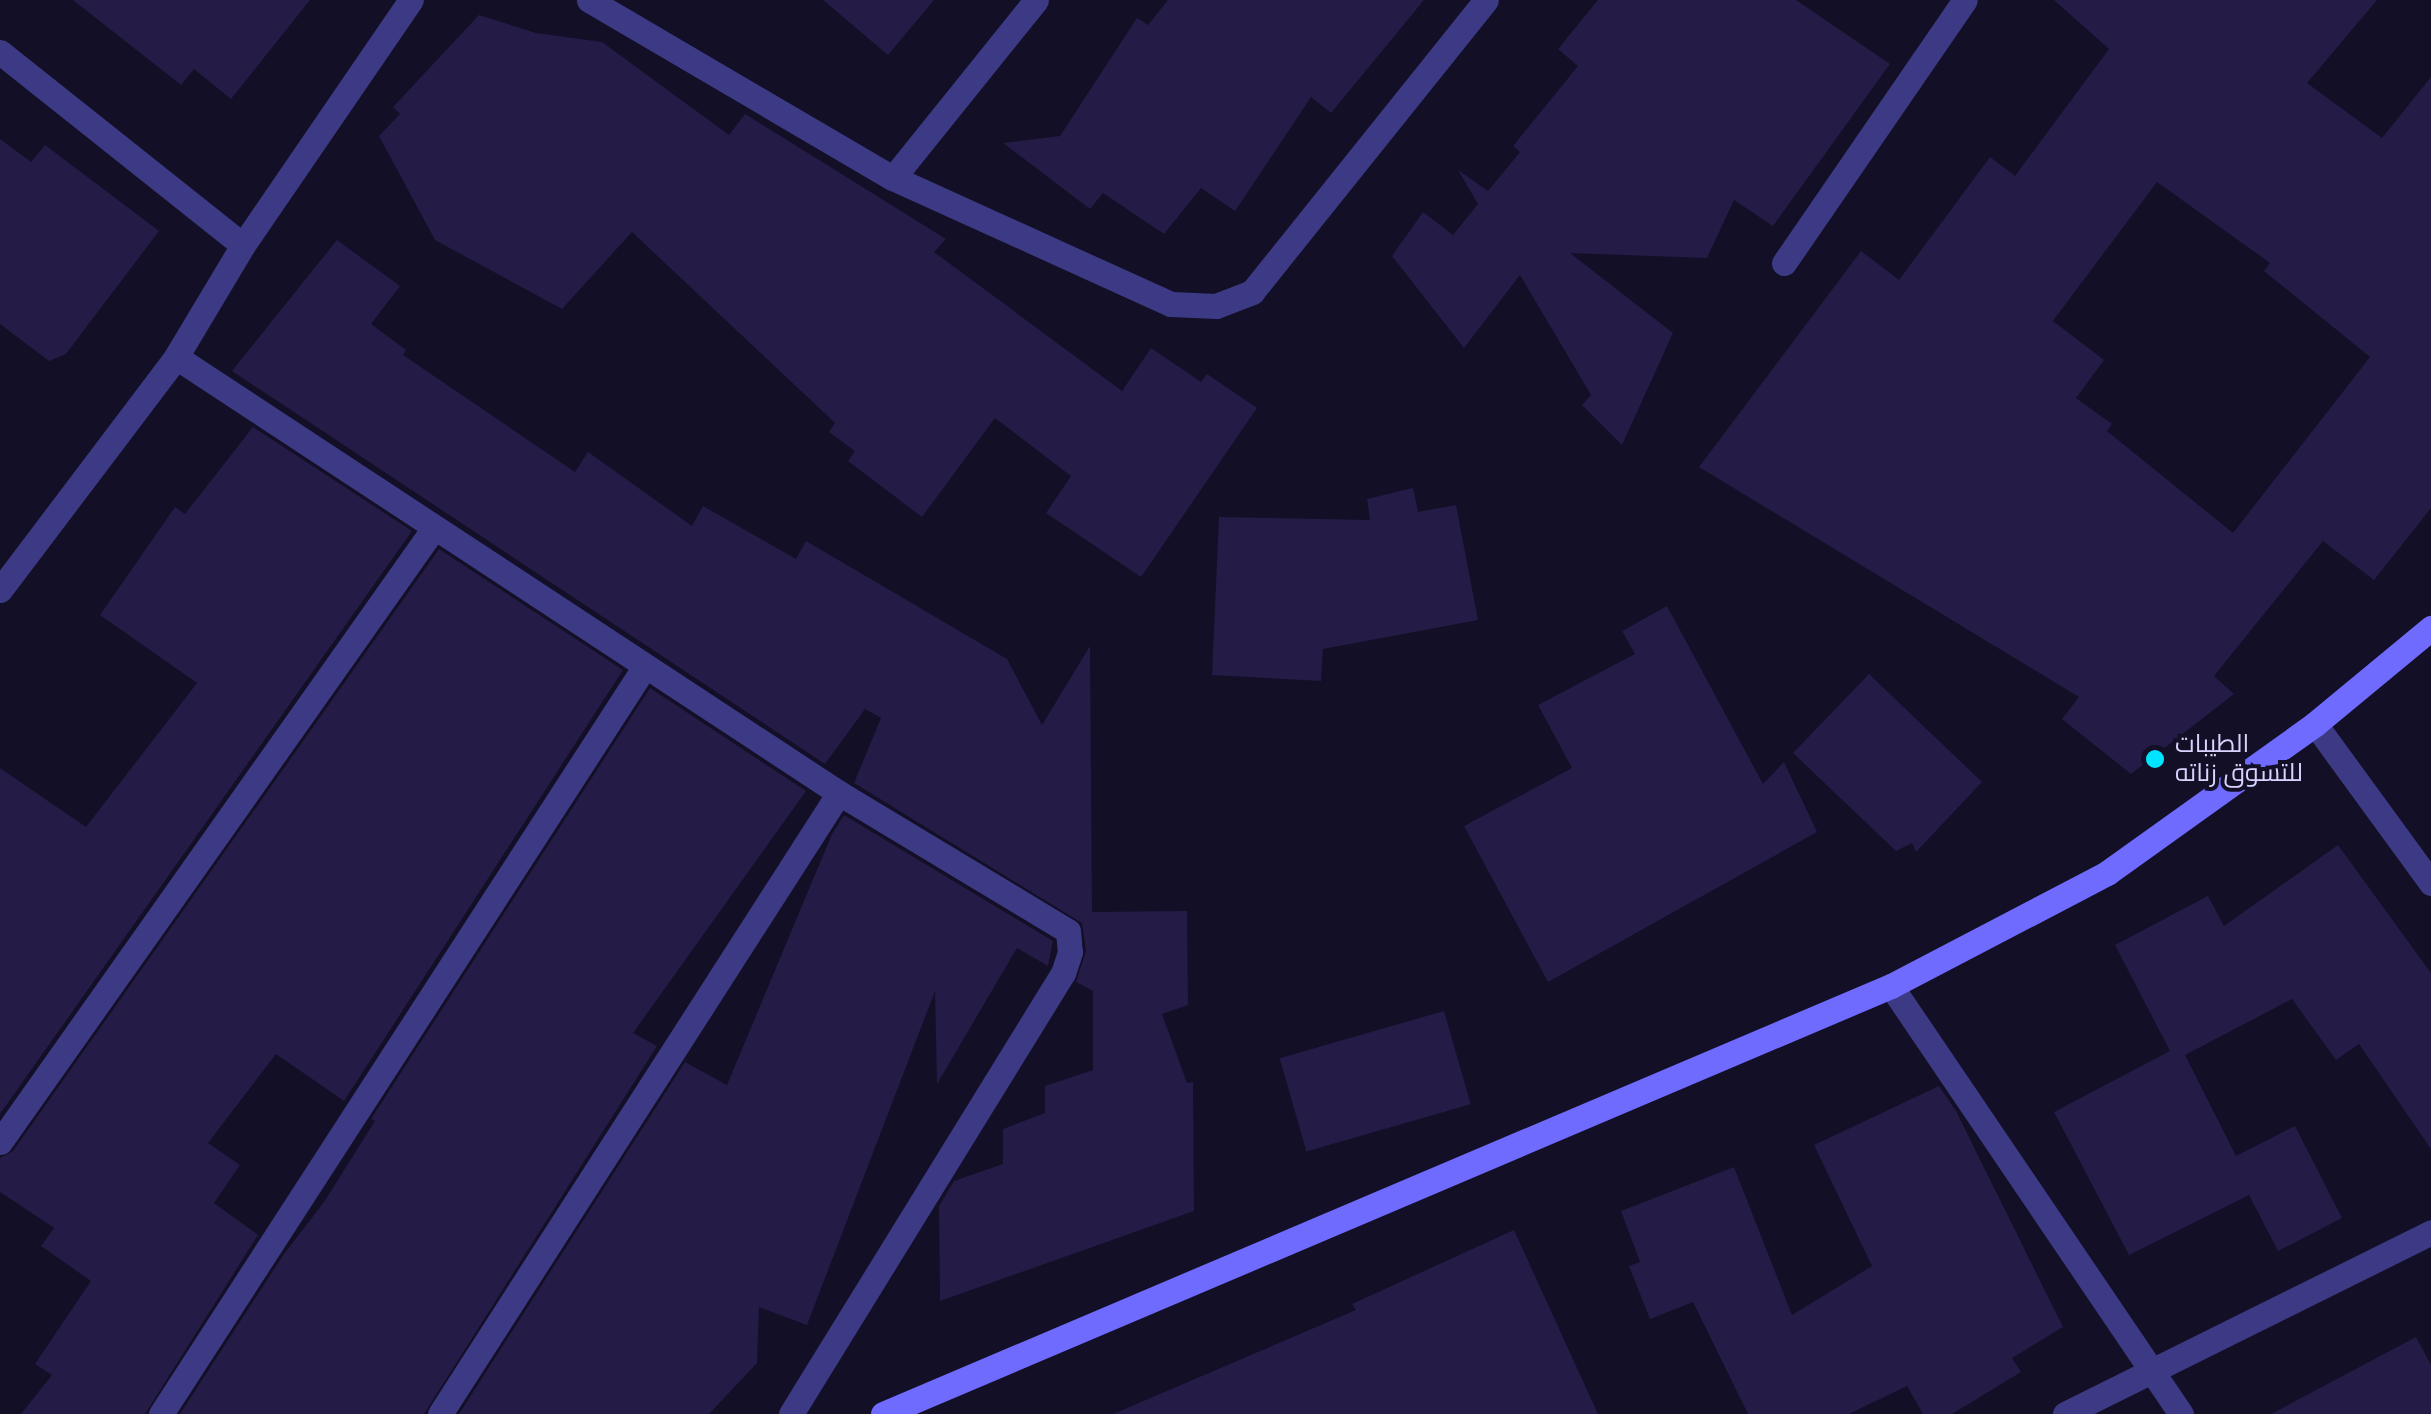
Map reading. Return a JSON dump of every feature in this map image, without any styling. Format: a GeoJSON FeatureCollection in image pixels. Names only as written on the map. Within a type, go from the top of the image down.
{"type":"FeatureCollection","features":[{"type":"Feature","properties":{"kind":"street"},"geometry":{"type":"LineString","coordinates":[[0,590],[176,357],[243,245],[411,0]]}},
{"type":"Feature","properties":{"kind":"street"},"geometry":{"type":"LineString","coordinates":[[589,0],[893,178],[1171,304],[1216,306],[1252,292],[1486,0]]}},
{"type":"Feature","properties":{"kind":"street"},"geometry":{"type":"LineString","coordinates":[[893,178],[1036,0]]}},
{"type":"Feature","properties":{"kind":"street"},"geometry":{"type":"LineString","coordinates":[[1784,263],[1965,0]]}},
{"type":"Feature","properties":{"kind":"street"},"geometry":{"type":"LineString","coordinates":[[0,52],[243,245]]}},
{"type":"Feature","properties":{"kind":"street"},"geometry":{"type":"LineString","coordinates":[[176,357],[839,794],[1068,931],[1070,952],[1063,973],[791,1414]]}},
{"type":"Feature","properties":{"kind":"street"},"geometry":{"type":"LineString","coordinates":[[0,1142],[434,528]]}},
{"type":"Feature","properties":{"kind":"street"},"geometry":{"type":"LineString","coordinates":[[884,1414],[1891,986],[2107,873],[2316,724],[2431,628]]}},
{"type":"Feature","properties":{"kind":"street"},"geometry":{"type":"LineString","coordinates":[[161,1414],[645,666]]}},
{"type":"Feature","properties":{"kind":"street"},"geometry":{"type":"LineString","coordinates":[[2316,724],[2431,883]]}},
{"type":"Feature","properties":{"kind":"street"},"geometry":{"type":"LineString","coordinates":[[440,1414],[839,794]]}},
{"type":"Feature","properties":{"kind":"street"},"geometry":{"type":"LineString","coordinates":[[1891,986],[2181,1414]]}},
{"type":"Feature","properties":{"kind":"street"},"geometry":{"type":"LineString","coordinates":[[2064,1414],[2431,1232]]}},
{"type":"Feature","properties":{"kind":"building"},"geometry":{"type":"Polygon","coordinates":[[[73,0],[310,0],[231,99],[194,69],[181,85],[73,0]]]}},
{"type":"Feature","properties":{"kind":"building"},"geometry":{"type":"Polygon","coordinates":[[[823,0],[934,0],[888,55],[823,0]]]}},
{"type":"Feature","properties":{"kind":"building"},"geometry":{"type":"Polygon","coordinates":[[[1168,0],[1424,0],[1331,113],[1311,97],[1235,211],[1201,188],[1164,234],[1103,193],[1090,209],[1003,143],[1060,136],[1137,18],[1148,25],[1168,0]]]}},
{"type":"Feature","properties":{"kind":"building"},"geometry":{"type":"Polygon","coordinates":[[[1598,0],[1796,0],[1890,64],[1773,226],[1734,200],[1707,258],[1570,253],[1673,333],[1622,445],[1582,405],[1591,395],[1520,275],[1464,348],[1392,256],[1423,212],[1453,235],[1478,204],[1458,170],[1488,191],[1520,152],[1513,146],[1578,66],[1558,49],[1598,0]]]}},
{"type":"Feature","properties":{"kind":"building"},"geometry":{"type":"Polygon","coordinates":[[[2054,0],[2377,0],[2307,83],[2382,138],[2431,77],[2431,508],[2374,580],[2323,541],[2214,676],[2234,694],[2131,774],[2062,719],[2079,697],[1699,467],[1861,251],[1899,280],[1990,157],[2015,176],[2109,49],[2054,0]],[[2157,182],[2053,321],[2104,360],[2076,398],[2112,424],[2107,431],[2233,533],[2370,357],[2264,271],[2270,263],[2157,182]]]}},
{"type":"Feature","properties":{"kind":"building"},"geometry":{"type":"Polygon","coordinates":[[[479,15],[536,33],[602,42],[729,135],[745,114],[946,239],[934,252],[1122,391],[1151,348],[1201,382],[1207,374],[1257,408],[1141,577],[1046,513],[1071,476],[995,418],[922,517],[848,461],[855,451],[829,432],[835,423],[632,232],[562,309],[435,240],[379,136],[400,114],[393,107],[479,15]]]}},
{"type":"Feature","properties":{"kind":"building"},"geometry":{"type":"Polygon","coordinates":[[[0,139],[31,162],[45,145],[159,231],[66,354],[49,361],[0,324],[0,139]]]}},
{"type":"Feature","properties":{"kind":"building"},"geometry":{"type":"Polygon","coordinates":[[[337,240],[400,286],[371,324],[406,350],[403,355],[575,472],[588,452],[692,526],[703,506],[796,559],[806,541],[1007,659],[1042,725],[1090,646],[1092,912],[1187,911],[1188,1005],[1162,1014],[1187,1083],[1193,1082],[1194,1211],[940,1301],[939,1206],[954,1181],[1003,1164],[1003,1129],[1045,1113],[1045,1086],[1093,1070],[1093,991],[1076,982],[1086,951],[1082,923],[854,783],[881,718],[865,709],[825,764],[232,371],[337,240]]]}},
{"type":"Feature","properties":{"kind":"building"},"geometry":{"type":"Polygon","coordinates":[[[253,427],[412,531],[0,1114],[0,768],[86,827],[197,683],[100,615],[175,507],[185,514],[253,427]]]}},
{"type":"Feature","properties":{"kind":"building"},"geometry":{"type":"Polygon","coordinates":[[[1413,488],[1418,512],[1456,505],[1478,620],[1323,649],[1321,681],[1212,675],[1219,517],[1370,520],[1367,499],[1413,488]]]}},
{"type":"Feature","properties":{"kind":"building"},"geometry":{"type":"Polygon","coordinates":[[[439,549],[623,670],[344,1101],[276,1054],[208,1143],[240,1165],[214,1203],[258,1235],[145,1414],[21,1414],[52,1375],[35,1364],[91,1281],[41,1246],[54,1228],[0,1192],[0,1158],[13,1151],[439,549]]]}},
{"type":"Feature","properties":{"kind":"building"},"geometry":{"type":"Polygon","coordinates":[[[1667,606],[1763,784],[1784,762],[1817,832],[1548,982],[1464,826],[1572,768],[1538,705],[1635,654],[1622,631],[1667,606]]]}},
{"type":"Feature","properties":{"kind":"building"},"geometry":{"type":"Polygon","coordinates":[[[1869,674],[1982,782],[1916,852],[1912,843],[1896,851],[1793,753],[1869,674]]]}},
{"type":"Feature","properties":{"kind":"building"},"geometry":{"type":"Polygon","coordinates":[[[650,688],[806,791],[633,1033],[657,1046],[424,1414],[180,1414],[284,1254],[324,1202],[375,1121],[371,1119],[650,688]]]}},
{"type":"Feature","properties":{"kind":"building"},"geometry":{"type":"Polygon","coordinates":[[[844,815],[1053,941],[1048,966],[1017,948],[937,1084],[935,991],[807,1325],[759,1307],[757,1363],[709,1414],[459,1414],[685,1062],[727,1085],[832,834],[844,815]]]}},
{"type":"Feature","properties":{"kind":"building"},"geometry":{"type":"Polygon","coordinates":[[[2338,845],[2431,973],[2431,1149],[2359,1044],[2336,1060],[2292,999],[2185,1055],[2236,1156],[2295,1126],[2342,1218],[2278,1251],[2249,1195],[2129,1255],[2054,1112],[2170,1051],[2115,945],[2208,896],[2224,926],[2338,845]]]}},
{"type":"Feature","properties":{"kind":"building"},"geometry":{"type":"Polygon","coordinates":[[[1444,1011],[1471,1104],[1306,1151],[1280,1058],[1444,1011]]]}},
{"type":"Feature","properties":{"kind":"building"},"geometry":{"type":"Polygon","coordinates":[[[1939,1086],[1956,1111],[2063,1327],[2012,1358],[2021,1372],[1952,1414],[1923,1414],[1907,1386],[1849,1414],[1748,1414],[1693,1302],[1650,1319],[1629,1266],[1640,1262],[1621,1211],[1734,1167],[1792,1315],[1872,1266],[1814,1145],[1939,1086]]]}},
{"type":"Feature","properties":{"kind":"building"},"geometry":{"type":"Polygon","coordinates":[[[1514,1230],[1598,1414],[1113,1414],[1356,1310],[1352,1304],[1514,1230]]]}},
{"type":"Feature","properties":{"kind":"building"},"geometry":{"type":"Polygon","coordinates":[[[2416,1337],[2431,1365],[2431,1414],[2271,1414],[2416,1337]]]}},
{"type":"Feature","properties":{"kind":"place","name":"الطيبات للتسوق زناته"},"geometry":{"type":"Point","coordinates":[2155,759]}}]}
